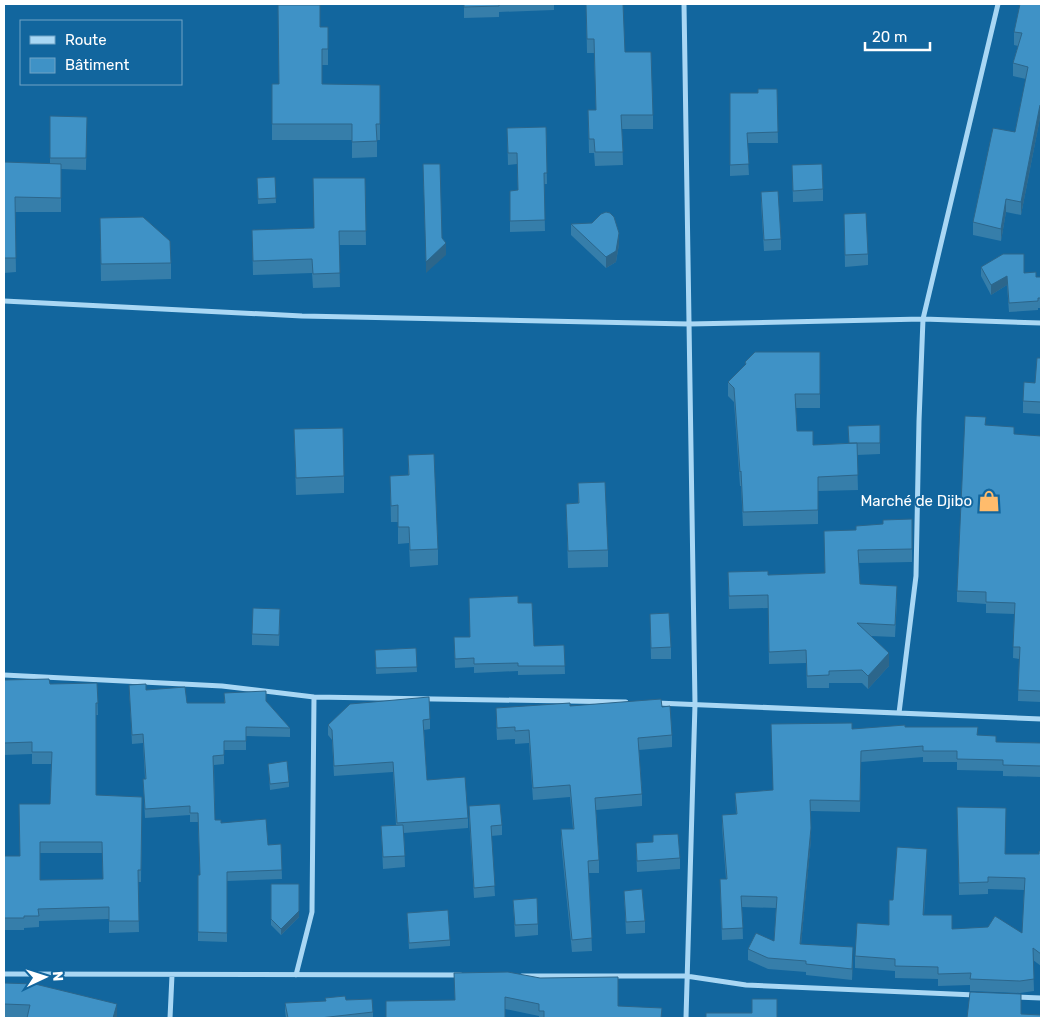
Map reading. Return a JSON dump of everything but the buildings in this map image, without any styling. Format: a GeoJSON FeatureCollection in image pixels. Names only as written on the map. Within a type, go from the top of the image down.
{"type":"FeatureCollection","features":[{"type":"Feature","properties":{"kind":"street"},"geometry":{"type":"LineString","coordinates":[[684,4],[695,704],[686,1018]]}},
{"type":"Feature","properties":{"kind":"street"},"geometry":{"type":"LineString","coordinates":[[898,713],[916,576],[923,319],[998,4]]}},
{"type":"Feature","properties":{"kind":"street"},"geometry":{"type":"LineString","coordinates":[[4,301],[302,316],[689,324],[923,319],[1041,323]]}},
{"type":"Feature","properties":{"kind":"street"},"geometry":{"type":"LineString","coordinates":[[4,675],[222,686],[314,697],[636,703]]}},
{"type":"Feature","properties":{"kind":"street"},"geometry":{"type":"LineString","coordinates":[[296,975],[312,912],[314,697]]}},
{"type":"Feature","properties":{"kind":"street"},"geometry":{"type":"LineString","coordinates":[[646,703],[1041,719]]}},
{"type":"Feature","properties":{"kind":"street"},"geometry":{"type":"LineString","coordinates":[[4,974],[472,975]]}},
{"type":"Feature","properties":{"kind":"street"},"geometry":{"type":"LineString","coordinates":[[170,1018],[172,975]]}},
{"type":"Feature","properties":{"kind":"street"},"geometry":{"type":"LineString","coordinates":[[511,976],[686,976],[746,985],[978,995]]}},
{"type":"Feature","properties":{"kind":"street"},"geometry":{"type":"LineString","coordinates":[[1005,996],[1041,998]]}},
{"type":"Feature","properties":{"kind":"place","name":"Marché de Djibo"},"geometry":{"type":"Point","coordinates":[989,501]}}]}
